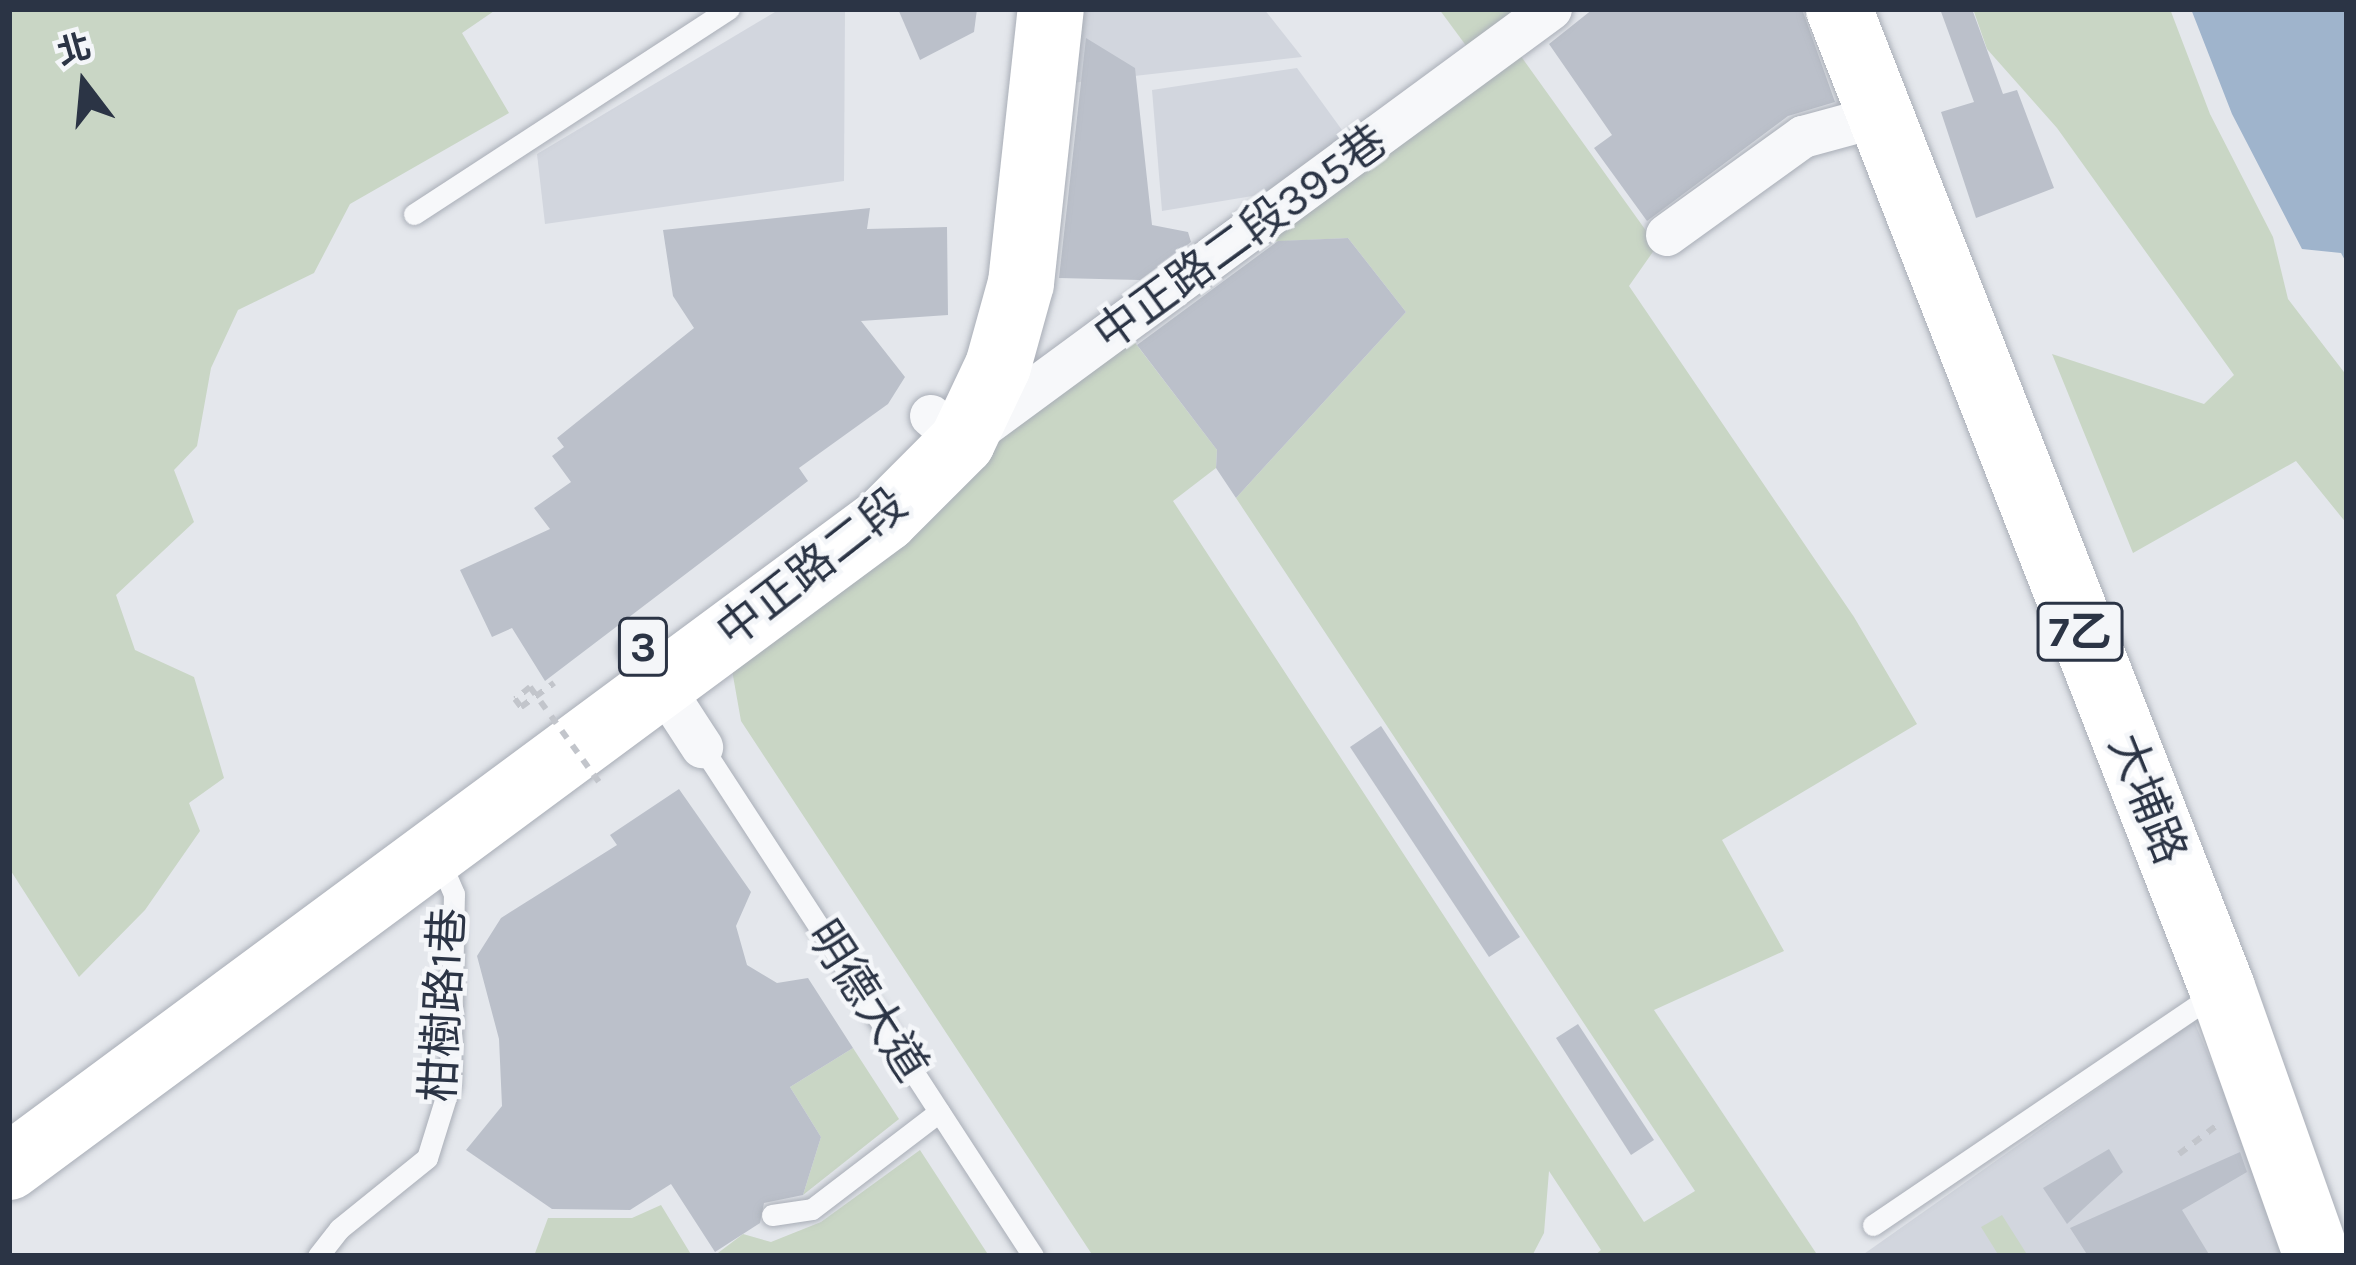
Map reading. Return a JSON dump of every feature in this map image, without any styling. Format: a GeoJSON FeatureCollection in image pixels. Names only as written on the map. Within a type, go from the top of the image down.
{"type":"FeatureCollection","features":[{"type":"Feature","properties":{"kind":"main road","name":"中正路二段"},"geometry":{"type":"LineString","coordinates":[[946,429],[980,266],[1008,9]]}},
{"type":"Feature","properties":{"kind":"main road","name":"中正路二段"},"geometry":{"type":"LineString","coordinates":[[9,1114],[650,667],[885,519],[946,429],[998,365],[1021,283],[1051,9]]}},
{"type":"Feature","properties":{"kind":"main road","name":"大埔路"},"geometry":{"type":"LineString","coordinates":[[1839,9],[2222,988],[2317,1256]]}},
{"type":"Feature","properties":{"kind":"main road","name":"中正路二段"},"geometry":{"type":"LineString","coordinates":[[9,1167],[436,851],[650,667]]}},
{"type":"Feature","properties":{"kind":"street","name":"中正路二段395巷"},"geometry":{"type":"LineString","coordinates":[[946,429],[1551,9]]}},
{"type":"Feature","properties":{"kind":"street"},"geometry":{"type":"LineString","coordinates":[[1667,236],[1803,137],[1880,116]]}},
{"type":"Feature","properties":{"kind":"street"},"geometry":{"type":"LineString","coordinates":[[650,667],[701,747]]}},
{"type":"Feature","properties":{"kind":"lane"},"geometry":{"type":"LineString","coordinates":[[414,214],[729,9]]}},
{"type":"Feature","properties":{"kind":"lane","name":"明德大道"},"geometry":{"type":"LineString","coordinates":[[701,747],[1033,1256]]}},
{"type":"Feature","properties":{"kind":"lane","name":"柑樹路1巷"},"geometry":{"type":"LineString","coordinates":[[318,1256],[339,1228],[428,1158],[450,1084],[454,894],[436,851]]}},
{"type":"Feature","properties":{"kind":"lane"},"geometry":{"type":"LineString","coordinates":[[1873,1225],[2222,988]]}},
{"type":"Feature","properties":{"kind":"lane"},"geometry":{"type":"LineString","coordinates":[[772,1215],[812,1209],[939,1112]]}},
{"type":"Feature","properties":{"kind":"path"},"geometry":{"type":"LineString","coordinates":[[554,683],[538,695],[521,707],[515,699],[530,687],[543,704],[604,789]]}},
{"type":"Feature","properties":{"kind":"shaded area"},"geometry":{"type":"Polygon","coordinates":[[[780,9],[845,11],[844,181],[545,224],[537,154],[780,9]]]}},
{"type":"Feature","properties":{"kind":"shaded area"},"geometry":{"type":"Polygon","coordinates":[[[1078,9],[1264,9],[1302,57],[1072,83],[1078,9]]]}},
{"type":"Feature","properties":{"kind":"shaded area"},"geometry":{"type":"Polygon","coordinates":[[[1297,68],[1350,141],[1282,191],[1162,211],[1152,90],[1297,68]]]}},
{"type":"Feature","properties":{"kind":"shaded area"},"geometry":{"type":"Polygon","coordinates":[[[2194,1021],[2294,1256],[1861,1256],[2194,1021]]]}},
{"type":"Feature","properties":{"kind":"green space"},"geometry":{"type":"Polygon","coordinates":[[[9,9],[497,9],[462,33],[509,113],[350,204],[314,273],[238,310],[211,368],[197,446],[174,470],[194,522],[116,595],[135,650],[194,677],[224,778],[189,803],[200,831],[145,910],[79,977],[9,868],[9,9]]]}},
{"type":"Feature","properties":{"kind":"green space"},"geometry":{"type":"Polygon","coordinates":[[[1439,9],[1520,9],[1470,51],[1439,9]]]}},
{"type":"Feature","properties":{"kind":"green space"},"geometry":{"type":"Polygon","coordinates":[[[1973,9],[2170,9],[2210,114],[2273,237],[2288,299],[2347,376],[2347,524],[2296,461],[2133,553],[2052,354],[2204,404],[2234,375],[2057,128],[1987,49],[1973,9]]]}},
{"type":"Feature","properties":{"kind":"green space"},"geometry":{"type":"Polygon","coordinates":[[[1520,55],[1657,246],[1629,286],[1854,617],[1917,724],[1722,840],[1784,951],[1654,1010],[1818,1256],[1594,1256],[1601,1250],[1549,1171],[1544,1233],[1532,1256],[1093,1256],[741,721],[729,653],[976,454],[1133,340],[1217,450],[1216,468],[1173,501],[1644,1222],[1695,1191],[1236,498],[1406,312],[1348,238],[1263,242],[1520,55]]]}},
{"type":"Feature","properties":{"kind":"green space"},"geometry":{"type":"Polygon","coordinates":[[[853,1048],[899,1119],[803,1195],[821,1137],[790,1087],[853,1048]]]}},
{"type":"Feature","properties":{"kind":"green space"},"geometry":{"type":"Polygon","coordinates":[[[920,1150],[989,1256],[714,1256],[743,1234],[771,1242],[821,1222],[920,1150]]]}},
{"type":"Feature","properties":{"kind":"green space"},"geometry":{"type":"Polygon","coordinates":[[[661,1205],[692,1256],[534,1256],[548,1218],[632,1218],[661,1205]]]}},
{"type":"Feature","properties":{"kind":"green space"},"geometry":{"type":"Polygon","coordinates":[[[2002,1215],[2028,1256],[1999,1256],[1981,1227],[2002,1215]]]}},
{"type":"Feature","properties":{"kind":"water"},"geometry":{"type":"Polygon","coordinates":[[[2191,9],[2347,9],[2347,264],[2341,253],[2302,249],[2232,114],[2191,9]]]}},
{"type":"Feature","properties":{"kind":"building"},"geometry":{"type":"Polygon","coordinates":[[[898,9],[977,9],[974,32],[920,60],[898,9]]]}},
{"type":"Feature","properties":{"kind":"building"},"geometry":{"type":"Polygon","coordinates":[[[1593,9],[1802,9],[1835,102],[1788,116],[1647,221],[1594,148],[1612,135],[1549,44],[1593,9]]]}},
{"type":"Feature","properties":{"kind":"building"},"geometry":{"type":"Polygon","coordinates":[[[1940,9],[1972,9],[2003,94],[2017,90],[2054,188],[1976,218],[1941,112],[1974,102],[1940,9]]]}},
{"type":"Feature","properties":{"kind":"building"},"geometry":{"type":"Polygon","coordinates":[[[1086,38],[1135,68],[1152,225],[1188,232],[1191,242],[1140,280],[1059,278],[1086,38]]]}},
{"type":"Feature","properties":{"kind":"building"},"geometry":{"type":"Polygon","coordinates":[[[870,208],[867,229],[947,227],[948,315],[861,321],[905,377],[888,404],[799,468],[808,481],[545,681],[512,628],[492,637],[460,570],[550,529],[534,508],[571,482],[552,456],[564,447],[557,438],[694,328],[673,296],[663,230],[870,208]]]}},
{"type":"Feature","properties":{"kind":"building"},"geometry":{"type":"Polygon","coordinates":[[[1348,238],[1406,312],[1236,498],[1216,468],[1217,450],[1137,345],[1278,241],[1348,238]]]}},
{"type":"Feature","properties":{"kind":"building"},"geometry":{"type":"Polygon","coordinates":[[[1381,726],[1520,937],[1489,957],[1350,747],[1381,726]]]}},
{"type":"Feature","properties":{"kind":"building"},"geometry":{"type":"Polygon","coordinates":[[[679,789],[751,892],[736,926],[747,965],[777,983],[808,978],[853,1048],[790,1087],[821,1137],[803,1195],[764,1203],[760,1223],[715,1252],[671,1184],[630,1210],[552,1209],[466,1150],[502,1106],[499,1039],[477,956],[501,918],[617,845],[610,835],[679,789]]]}},
{"type":"Feature","properties":{"kind":"building"},"geometry":{"type":"Polygon","coordinates":[[[1578,1024],[1654,1140],[1631,1155],[1556,1038],[1578,1024]]]}},
{"type":"Feature","properties":{"kind":"building"},"geometry":{"type":"Polygon","coordinates":[[[2109,1149],[2123,1172],[2067,1224],[2043,1188],[2109,1149]]]}},
{"type":"Feature","properties":{"kind":"building"},"geometry":{"type":"Polygon","coordinates":[[[2240,1152],[2247,1172],[2182,1210],[2210,1256],[2088,1256],[2070,1228],[2240,1152]]]}}]}
